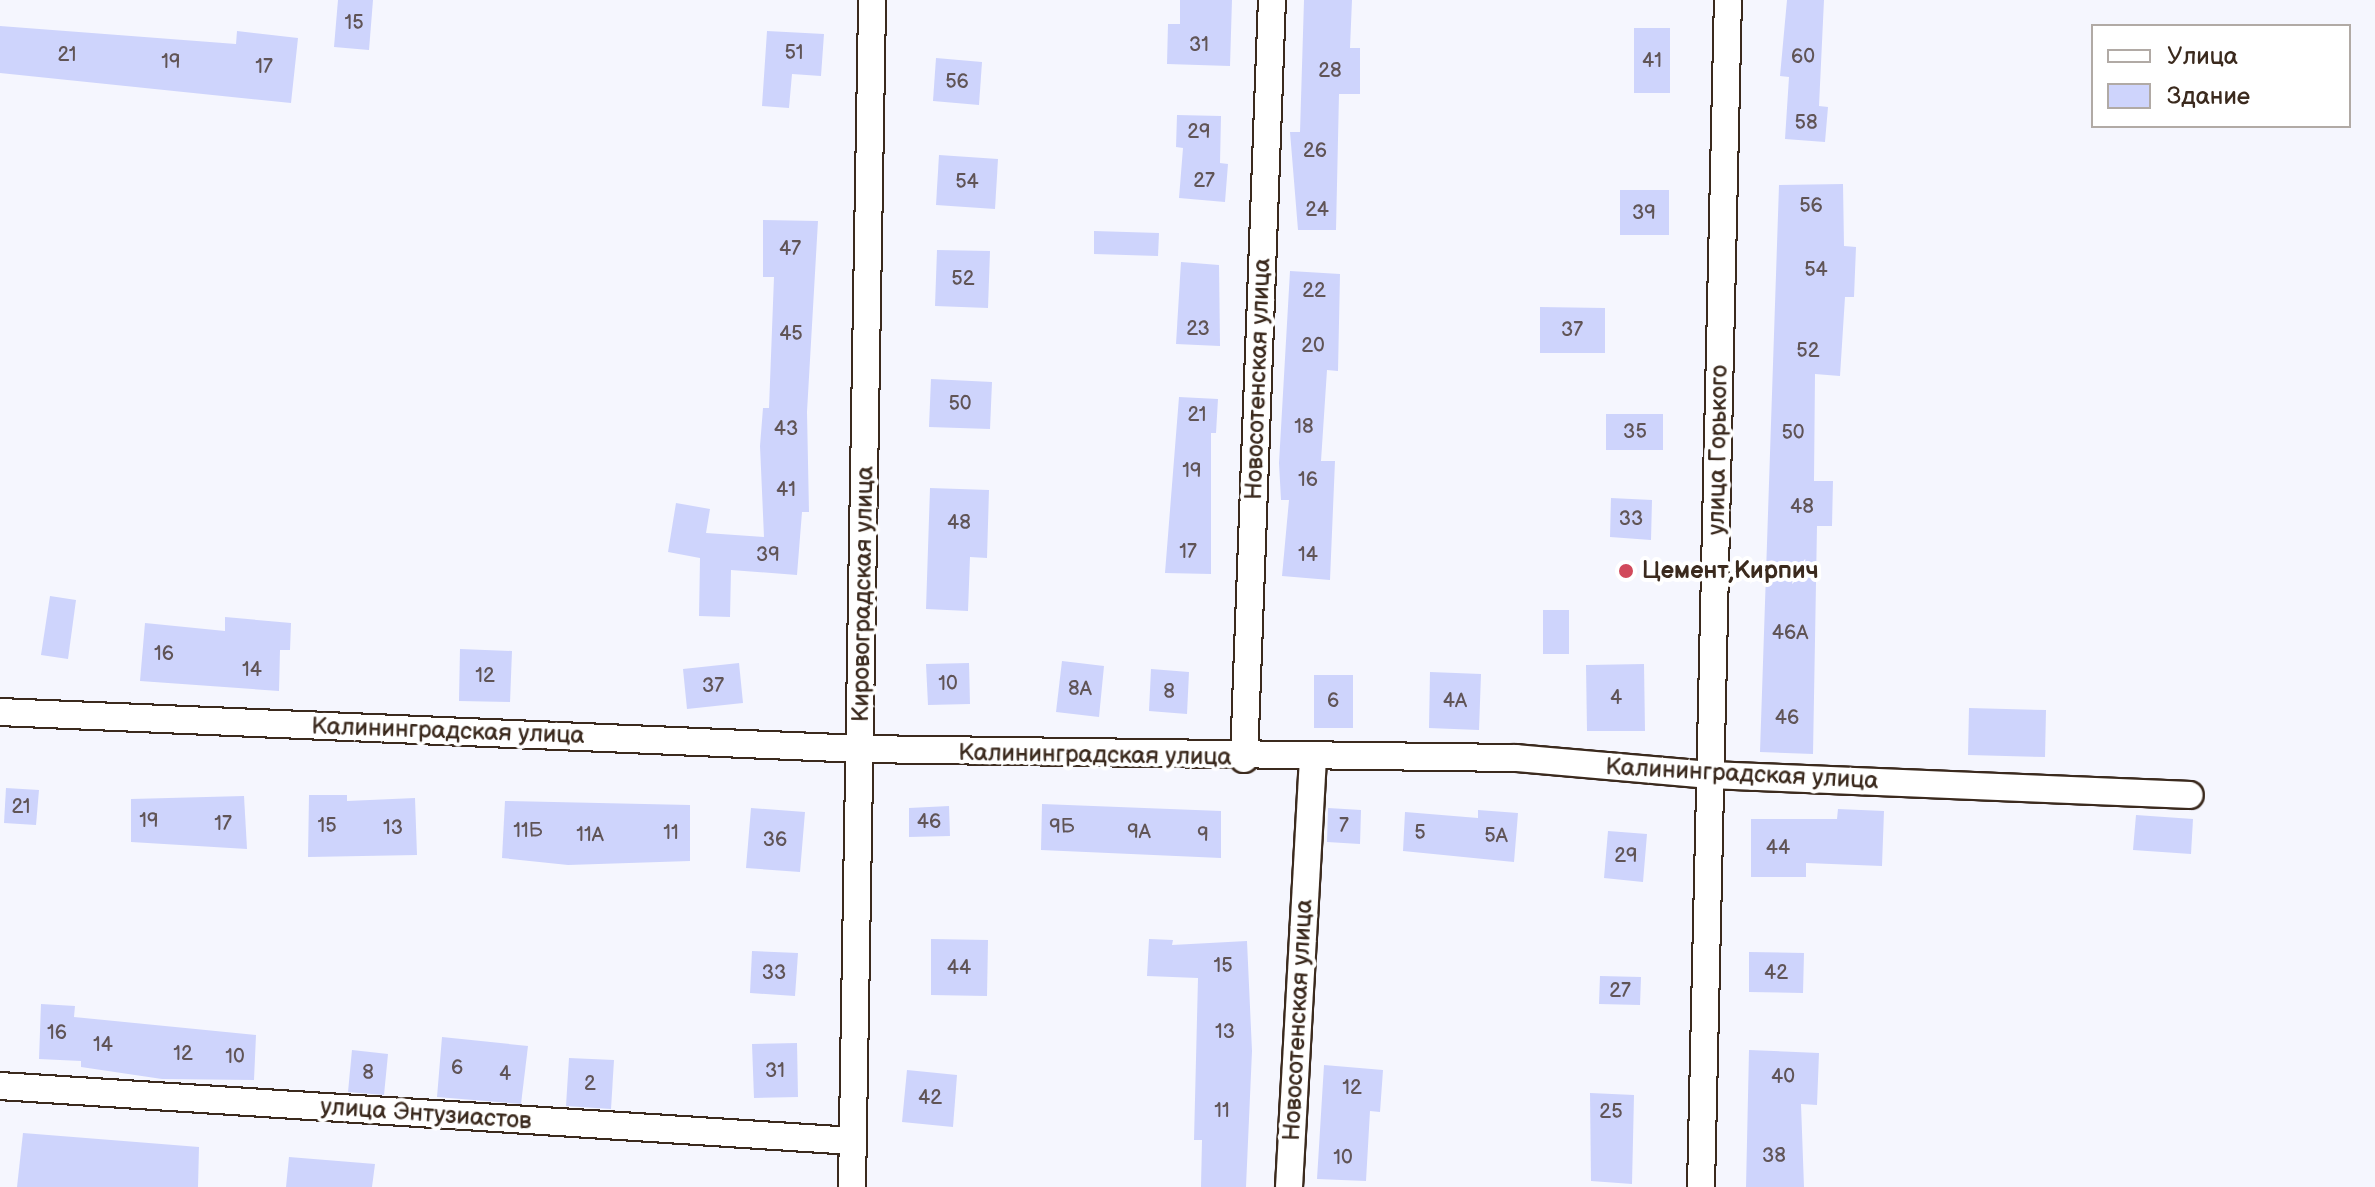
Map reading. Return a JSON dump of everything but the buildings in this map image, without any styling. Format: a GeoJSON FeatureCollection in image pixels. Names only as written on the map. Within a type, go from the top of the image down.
{"type":"FeatureCollection","features":[{"type":"Feature","properties":{"kind":"street","name":"Кировоградская улица"},"geometry":{"type":"LineString","coordinates":[[852,1187],[872,0]]}},
{"type":"Feature","properties":{"kind":"street","name":"Новосотенская улица"},"geometry":{"type":"LineString","coordinates":[[1244,759],[1272,0]]}},
{"type":"Feature","properties":{"kind":"street","name":"улица Горького"},"geometry":{"type":"LineString","coordinates":[[1701,1187],[1728,0]]}},
{"type":"Feature","properties":{"kind":"street","name":"Калининградская улица"},"geometry":{"type":"LineString","coordinates":[[0,712],[860,749],[1244,759],[1516,758],[1711,775],[2190,795]]}},
{"type":"Feature","properties":{"kind":"street","name":"Новосотенская улица"},"geometry":{"type":"LineString","coordinates":[[1289,1187],[1313,758]]}},
{"type":"Feature","properties":{"kind":"street","name":"улица Энтузиастов"},"geometry":{"type":"LineString","coordinates":[[0,1086],[852,1141]]}},
{"type":"Feature","properties":{"kind":"place","name":"Цемент,Кирпич"},"geometry":{"type":"Point","coordinates":[1626,571]}}]}
